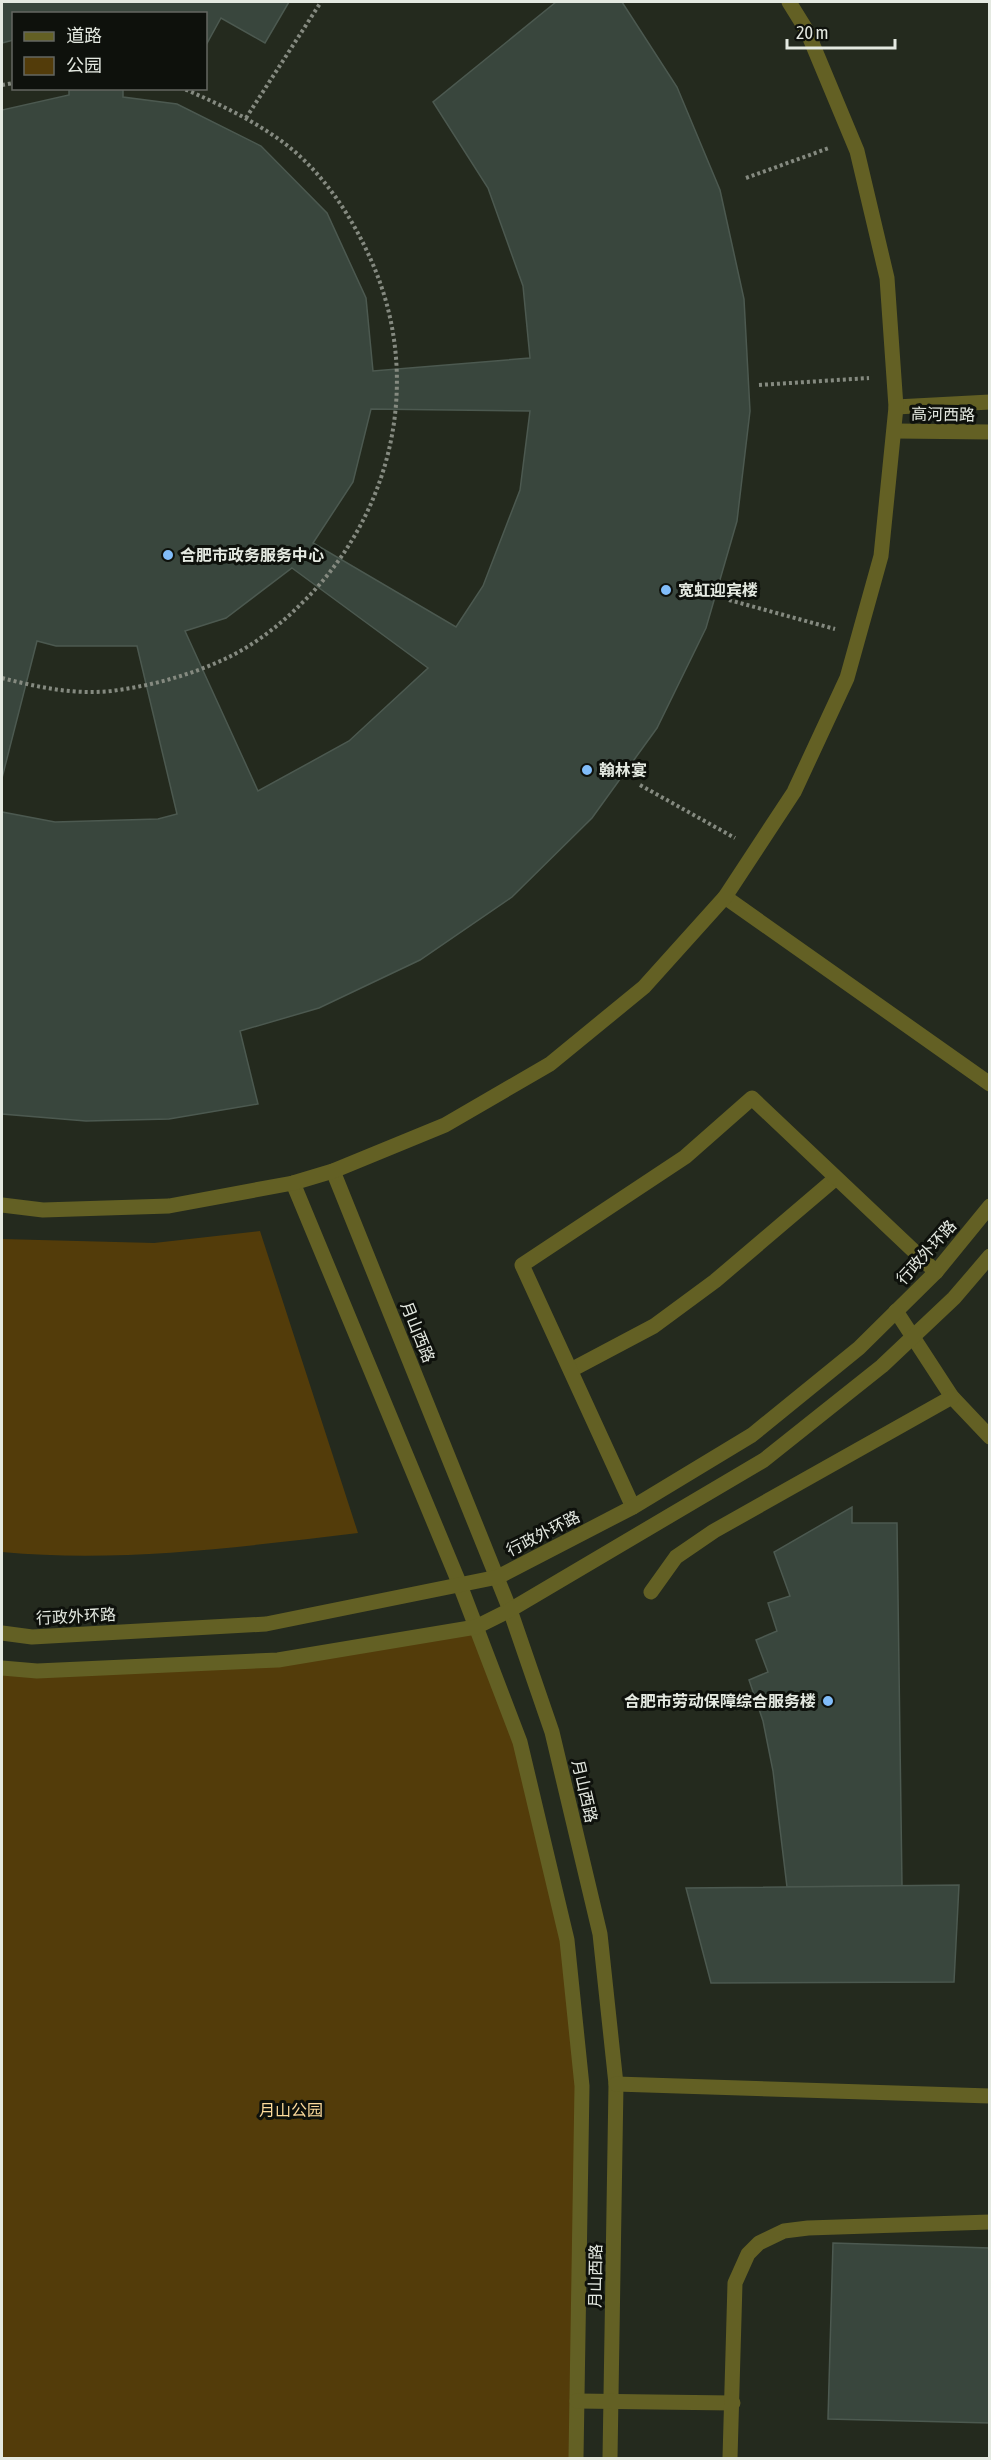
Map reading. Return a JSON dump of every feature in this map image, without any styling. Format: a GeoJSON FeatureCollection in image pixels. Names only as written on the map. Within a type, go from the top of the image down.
{"type":"FeatureCollection","features":[{"type":"Feature","properties":{"kind":"street"},"geometry":{"type":"LineString","coordinates":[[2,1205],[43,1210],[169,1206],[293,1183],[333,1171],[446,1125],[550,1064],[644,987],[725,897],[795,792],[847,678],[881,556],[896,407],[887,278],[852,140],[807,31],[789,2]]}},
{"type":"Feature","properties":{"kind":"street","name":"高河西路"},"geometry":{"type":"LineString","coordinates":[[896,407],[990,402]]}},
{"type":"Feature","properties":{"kind":"street","name":"高河西路"},"geometry":{"type":"LineString","coordinates":[[895,431],[990,432]]}},
{"type":"Feature","properties":{"kind":"street"},"geometry":{"type":"LineString","coordinates":[[725,897],[990,1084]]}},
{"type":"Feature","properties":{"kind":"street"},"geometry":{"type":"LineString","coordinates":[[633,1507],[522,1265],[685,1157],[752,1098],[936,1272]]}},
{"type":"Feature","properties":{"kind":"street","name":"月山西路"},"geometry":{"type":"LineString","coordinates":[[333,1171],[510,1610],[552,1732],[600,1934],[616,2084],[610,2458]]}},
{"type":"Feature","properties":{"kind":"street"},"geometry":{"type":"LineString","coordinates":[[571,1370],[654,1326],[715,1281],[836,1178]]}},
{"type":"Feature","properties":{"kind":"street","name":"月山西路"},"geometry":{"type":"LineString","coordinates":[[293,1183],[460,1585],[520,1742],[567,1940],[582,2086],[576,2458]]}},
{"type":"Feature","properties":{"kind":"street","name":"行政外环路"},"geometry":{"type":"LineString","coordinates":[[2,1633],[32,1636],[266,1624],[498,1577],[633,1507],[752,1435],[859,1348],[936,1272],[990,1206]]}},
{"type":"Feature","properties":{"kind":"street"},"geometry":{"type":"LineString","coordinates":[[2,1668],[37,1671],[278,1660],[476,1627],[510,1610],[764,1460],[882,1366],[954,1298],[990,1256]]}},
{"type":"Feature","properties":{"kind":"street"},"geometry":{"type":"LineString","coordinates":[[896,1311],[952,1396],[990,1437]]}},
{"type":"Feature","properties":{"kind":"street"},"geometry":{"type":"LineString","coordinates":[[651,1592],[676,1557],[714,1531],[952,1396]]}},
{"type":"Feature","properties":{"kind":"street"},"geometry":{"type":"LineString","coordinates":[[616,2084],[990,2096]]}},
{"type":"Feature","properties":{"kind":"street"},"geometry":{"type":"LineString","coordinates":[[730,2458],[735,2283],[748,2254],[759,2243],[784,2231],[808,2228],[990,2222]]}},
{"type":"Feature","properties":{"kind":"street"},"geometry":{"type":"LineString","coordinates":[[577,2401],[733,2403]]}},
{"type":"Feature","properties":{"kind":"path"},"geometry":{"type":"LineString","coordinates":[[246,118],[321,2]]}},
{"type":"Feature","properties":{"kind":"path"},"geometry":{"type":"LineString","coordinates":[[2,678],[48,689],[110,691],[171,680],[229,658],[280,624],[324,581],[360,531],[384,474],[396,414],[396,353],[384,292],[361,236],[326,184],[282,141],[230,108],[187,90]]}},
{"type":"Feature","properties":{"kind":"path"},"geometry":{"type":"LineString","coordinates":[[746,178],[852,140]]}},
{"type":"Feature","properties":{"kind":"path"},"geometry":{"type":"LineString","coordinates":[[759,385],[894,376]]}},
{"type":"Feature","properties":{"kind":"path"},"geometry":{"type":"LineString","coordinates":[[729,600],[858,635]]}},
{"type":"Feature","properties":{"kind":"path"},"geometry":{"type":"LineString","coordinates":[[640,785],[756,850]]}},
{"type":"Feature","properties":{"kind":"green space"},"geometry":{"type":"Polygon","coordinates":[[[260,1231],[358,1533],[225,1548],[136,1555],[91,1556],[2,1552],[2,1239],[154,1243],[260,1231]]]}},
{"type":"Feature","properties":{"kind":"green space","name":"月山公园"},"geometry":{"type":"Polygon","coordinates":[[[476,1627],[520,1742],[567,1940],[582,2086],[576,2458],[2,2458],[2,1668],[278,1660],[476,1627]]]}},
{"type":"Feature","properties":{"kind":"building"},"geometry":{"type":"Polygon","coordinates":[[[2,2],[289,2],[265,43],[221,18],[207,43],[207,12],[12,12],[12,40],[2,43],[2,2]]]}},
{"type":"Feature","properties":{"kind":"building","name":"合肥市政务服务中心"},"geometry":{"type":"Polygon","coordinates":[[[556,2],[622,2],[677,87],[720,190],[744,299],[750,411],[737,521],[706,628],[657,728],[592,818],[512,897],[420,960],[319,1008],[240,1031],[258,1104],[169,1119],[86,1121],[2,1114],[2,812],[55,822],[158,819],[177,814],[137,646],[56,646],[37,641],[2,778],[2,110],[69,95],[69,90],[123,90],[123,97],[177,104],[261,146],[327,213],[366,298],[373,371],[530,358],[523,286],[488,188],[433,102],[556,2]],[[371,409],[353,482],[313,543],[456,627],[483,586],[520,490],[530,411],[371,409]],[[292,568],[226,618],[185,631],[258,791],[349,741],[428,668],[292,568]]]}},
{"type":"Feature","properties":{"kind":"building","name":"合肥市劳动保障综合服务楼"},"geometry":{"type":"Polygon","coordinates":[[[852,1507],[852,1523],[897,1523],[902,1886],[787,1887],[773,1771],[763,1721],[749,1680],[768,1672],[756,1640],[777,1631],[768,1603],[790,1596],[774,1552],[852,1507]]]}},
{"type":"Feature","properties":{"kind":"building"},"geometry":{"type":"Polygon","coordinates":[[[959,1885],[954,1982],[711,1983],[686,1888],[959,1885]]]}},
{"type":"Feature","properties":{"kind":"building"},"geometry":{"type":"Polygon","coordinates":[[[833,2243],[990,2248],[990,2423],[828,2419],[833,2243]]]}},
{"type":"Feature","properties":{"kind":"place","name":"合肥市政务服务中心"},"geometry":{"type":"Point","coordinates":[168,555]}},
{"type":"Feature","properties":{"kind":"place","name":"宽虹迎宾楼"},"geometry":{"type":"Point","coordinates":[666,590]}},
{"type":"Feature","properties":{"kind":"place","name":"翰林宴"},"geometry":{"type":"Point","coordinates":[587,770]}},
{"type":"Feature","properties":{"kind":"place","name":"合肥市劳动保障综合服务楼"},"geometry":{"type":"Point","coordinates":[828,1701]}}]}
